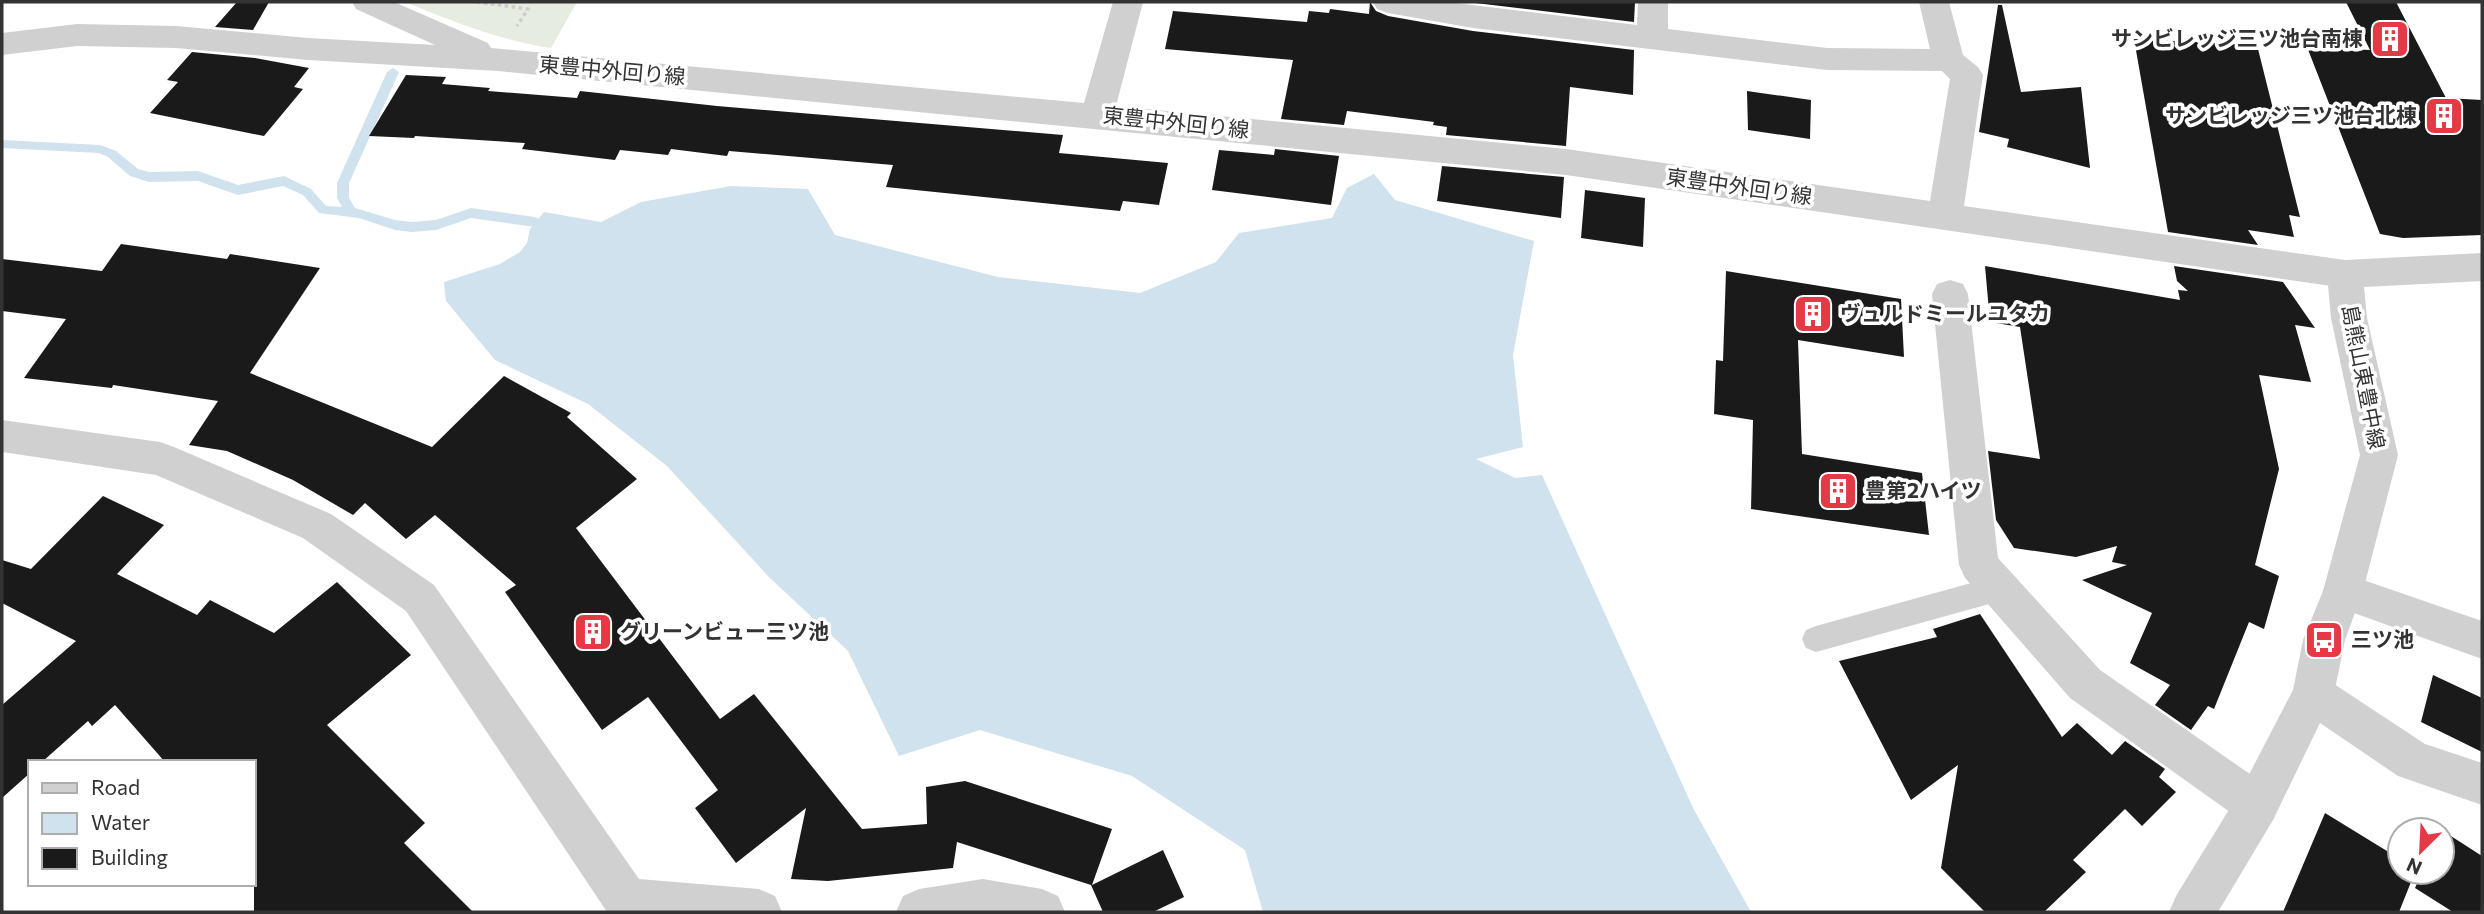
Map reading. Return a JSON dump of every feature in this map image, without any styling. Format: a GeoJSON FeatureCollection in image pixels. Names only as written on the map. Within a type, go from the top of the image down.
{"type":"FeatureCollection","features":[{"type":"Feature","properties":{"kind":"street"},"geometry":{"type":"LineString","coordinates":[[366,2],[498,60]]}},
{"type":"Feature","properties":{"kind":"street"},"geometry":{"type":"LineString","coordinates":[[1097,116],[1128,2]]}},
{"type":"Feature","properties":{"kind":"street"},"geometry":{"type":"LineString","coordinates":[[1388,2],[1473,17],[1827,59],[1950,60]]}},
{"type":"Feature","properties":{"kind":"street"},"geometry":{"type":"LineString","coordinates":[[1652,38],[1653,2]]}},
{"type":"Feature","properties":{"kind":"street"},"geometry":{"type":"LineString","coordinates":[[1934,2],[1950,60],[1967,75],[1945,216]]}},
{"type":"Feature","properties":{"kind":"street","name":"東豊中外回り線"},"geometry":{"type":"LineString","coordinates":[[2,44],[77,35],[176,37],[308,49],[498,60],[1566,162],[2345,274]]}},
{"type":"Feature","properties":{"kind":"street","name":"島熊山東豊中線"},"geometry":{"type":"LineString","coordinates":[[2192,912],[2257,805],[2313,694],[2324,640],[2343,591],[2379,455],[2349,318],[2345,274],[2482,267]]}},
{"type":"Feature","properties":{"kind":"street"},"geometry":{"type":"LineString","coordinates":[[1950,294],[1979,565],[2085,684],[2257,805]]}},
{"type":"Feature","properties":{"kind":"street"},"geometry":{"type":"LineString","coordinates":[[2,436],[160,460],[317,526],[420,598],[627,901],[759,912]]}},
{"type":"Feature","properties":{"kind":"street"},"geometry":{"type":"LineString","coordinates":[[2343,591],[2482,639]]}},
{"type":"Feature","properties":{"kind":"street"},"geometry":{"type":"LineString","coordinates":[[2313,694],[2413,761],[2482,784]]}},
{"type":"Feature","properties":{"kind":"street"},"geometry":{"type":"LineString","coordinates":[[919,912],[983,902],[1042,912]]}},
{"type":"Feature","properties":{"kind":"lane"},"geometry":{"type":"LineString","coordinates":[[1816,639],[2000,588]]}},
{"type":"Feature","properties":{"kind":"path"},"geometry":{"type":"LineString","coordinates":[[477,2],[528,9],[515,28]]}},
{"type":"Feature","properties":{"kind":"shaded area"},"geometry":{"type":"Polygon","coordinates":[[[405,2],[577,2],[551,48],[495,35],[405,2]]]}},
{"type":"Feature","properties":{"kind":"water"},"geometry":{"type":"Polygon","coordinates":[[[1374,174],[1395,200],[1534,241],[1513,355],[1523,447],[1476,459],[1515,478],[1542,475],[1694,810],[1751,912],[1263,912],[1245,850],[1132,776],[980,730],[899,756],[848,651],[769,577],[667,466],[588,404],[495,360],[446,301],[444,282],[500,264],[520,252],[527,243],[530,229],[544,212],[601,222],[641,202],[731,186],[808,189],[835,235],[998,277],[1140,293],[1216,262],[1239,233],[1332,218],[1347,188],[1374,174]]]}},
{"type":"Feature","properties":{"kind":"building"},"geometry":{"type":"Polygon","coordinates":[[[237,2],[269,2],[253,30],[215,27],[237,2]]]}},
{"type":"Feature","properties":{"kind":"building"},"geometry":{"type":"Polygon","coordinates":[[[1370,2],[1376,11],[1388,16],[1473,31],[1634,50],[1633,95],[1570,87],[1566,146],[1446,135],[1447,127],[1433,125],[1434,122],[1347,111],[1344,125],[1281,119],[1293,60],[1165,49],[1173,11],[1307,22],[1309,11],[1329,13],[1330,9],[1369,14],[1370,2]]]}},
{"type":"Feature","properties":{"kind":"building"},"geometry":{"type":"Polygon","coordinates":[[[1467,2],[1635,2],[1634,22],[1467,2]]]}},
{"type":"Feature","properties":{"kind":"building"},"geometry":{"type":"Polygon","coordinates":[[[2346,2],[2396,2],[2446,98],[2482,100],[2482,235],[2403,238],[2380,234],[2307,47],[2370,50],[2346,2]]]}},
{"type":"Feature","properties":{"kind":"building"},"geometry":{"type":"Polygon","coordinates":[[[1998,5],[2002,5],[2021,92],[2081,87],[2090,168],[2007,147],[2009,139],[1979,132],[1998,5]]]}},
{"type":"Feature","properties":{"kind":"building"},"geometry":{"type":"Polygon","coordinates":[[[2134,39],[2257,45],[2300,217],[2289,215],[2294,237],[2248,230],[2258,245],[2168,232],[2134,39]]]}},
{"type":"Feature","properties":{"kind":"building"},"geometry":{"type":"Polygon","coordinates":[[[192,52],[255,58],[309,68],[294,87],[303,89],[264,136],[150,113],[178,82],[167,80],[192,52]]]}},
{"type":"Feature","properties":{"kind":"building"},"geometry":{"type":"Polygon","coordinates":[[[406,75],[446,77],[442,84],[490,88],[488,91],[577,98],[580,91],[717,106],[1063,135],[1059,153],[1168,163],[1159,205],[1123,201],[1120,211],[886,187],[893,165],[729,151],[727,156],[671,149],[668,155],[620,150],[615,160],[522,149],[525,143],[369,136],[406,75]]]}},
{"type":"Feature","properties":{"kind":"building"},"geometry":{"type":"Polygon","coordinates":[[[1747,91],[1811,100],[1810,139],[1748,130],[1747,91]]]}},
{"type":"Feature","properties":{"kind":"building"},"geometry":{"type":"Polygon","coordinates":[[[1275,149],[1339,156],[1331,205],[1212,190],[1219,150],[1274,155],[1275,149]]]}},
{"type":"Feature","properties":{"kind":"building"},"geometry":{"type":"Polygon","coordinates":[[[1442,166],[1564,177],[1561,218],[1437,201],[1442,166]]]}},
{"type":"Feature","properties":{"kind":"building"},"geometry":{"type":"Polygon","coordinates":[[[1585,190],[1645,198],[1643,247],[1581,238],[1585,190]]]}},
{"type":"Feature","properties":{"kind":"building"},"geometry":{"type":"Polygon","coordinates":[[[121,244],[227,259],[230,254],[320,268],[250,373],[432,447],[504,376],[571,413],[567,417],[637,479],[576,528],[720,719],[754,694],[862,829],[927,824],[926,787],[965,781],[1112,829],[1092,885],[1163,850],[1184,897],[1153,912],[1103,912],[1091,885],[957,842],[953,868],[828,881],[791,879],[806,808],[736,863],[695,808],[718,790],[648,697],[602,730],[505,592],[516,585],[435,515],[406,539],[365,503],[353,515],[293,480],[227,451],[189,445],[218,401],[113,385],[112,388],[24,378],[66,319],[2,311],[2,259],[102,271],[121,244]]]}},
{"type":"Feature","properties":{"kind":"building"},"geometry":{"type":"Polygon","coordinates":[[[1985,266],[2180,300],[2178,290],[2188,291],[2177,281],[2174,266],[2283,282],[2315,328],[2295,325],[2311,382],[2259,375],[2279,469],[2255,565],[2279,576],[2264,629],[2249,622],[2214,709],[2208,706],[2191,730],[2155,705],[2170,685],[2130,663],[2152,613],[2082,580],[2127,565],[2112,562],[2117,546],[2076,557],[2014,548],[1996,520],[1988,451],[2040,459],[2020,327],[1990,322],[1985,266]]]}},
{"type":"Feature","properties":{"kind":"building"},"geometry":{"type":"Polygon","coordinates":[[[1726,271],[1901,299],[1904,357],[1798,340],[1802,454],[1922,473],[1929,535],[1751,509],[1753,420],[1714,414],[1716,360],[1723,361],[1726,271]]]}},
{"type":"Feature","properties":{"kind":"building"},"geometry":{"type":"Polygon","coordinates":[[[103,496],[164,525],[117,574],[197,615],[210,600],[274,633],[337,582],[411,655],[327,725],[425,823],[404,843],[473,912],[254,912],[256,760],[163,760],[115,705],[92,726],[88,721],[44,760],[28,760],[28,775],[2,798],[2,705],[76,641],[2,603],[2,560],[31,569],[103,496]]]}},
{"type":"Feature","properties":{"kind":"building"},"geometry":{"type":"Polygon","coordinates":[[[1980,614],[2062,737],[2077,723],[2112,755],[2125,741],[2165,769],[2159,777],[2176,792],[2142,826],[2125,809],[2073,860],[2086,872],[2044,912],[1985,912],[1941,868],[1958,765],[1911,800],[1839,661],[1937,637],[1933,629],[1980,614]]]}},
{"type":"Feature","properties":{"kind":"building"},"geometry":{"type":"Polygon","coordinates":[[[2433,675],[2482,698],[2482,752],[2421,722],[2433,675]]]}},
{"type":"Feature","properties":{"kind":"building"},"geometry":{"type":"Polygon","coordinates":[[[2325,813],[2386,850],[2386,886],[2409,886],[2399,912],[2283,912],[2325,813]]]}},
{"type":"Feature","properties":{"kind":"building"},"geometry":{"type":"Polygon","coordinates":[[[2456,839],[2482,856],[2482,912],[2453,912],[2415,888],[2456,886],[2456,839]]]}},
{"type":"Feature","properties":{"kind":"waterway"},"geometry":{"type":"LineString","coordinates":[[351,212],[343,198],[343,183],[393,72]]}},
{"type":"Feature","properties":{"kind":"waterway"},"geometry":{"type":"LineString","coordinates":[[2,144],[100,149],[112,154],[134,173],[149,177],[198,176],[238,190],[284,181],[307,192],[323,210],[359,213],[395,225],[436,225],[471,213],[535,222]]}},
{"type":"Feature","properties":{"kind":"place","name":"サンビレッジ三ツ池台南棟"},"geometry":{"type":"Point","coordinates":[2390,39]}},
{"type":"Feature","properties":{"kind":"place","name":"サンビレッジ三ツ池台北棟"},"geometry":{"type":"Point","coordinates":[2444,116]}},
{"type":"Feature","properties":{"kind":"place","name":"ヴュルドミールユタカ"},"geometry":{"type":"Point","coordinates":[1813,314]}},
{"type":"Feature","properties":{"kind":"place","name":"豊第2ハイツ"},"geometry":{"type":"Point","coordinates":[1838,491]}},
{"type":"Feature","properties":{"kind":"place","name":"グリーンビュー三ツ池"},"geometry":{"type":"Point","coordinates":[593,632]}},
{"type":"Feature","properties":{"kind":"place","name":"三ツ池"},"geometry":{"type":"Point","coordinates":[2324,640]}}]}
